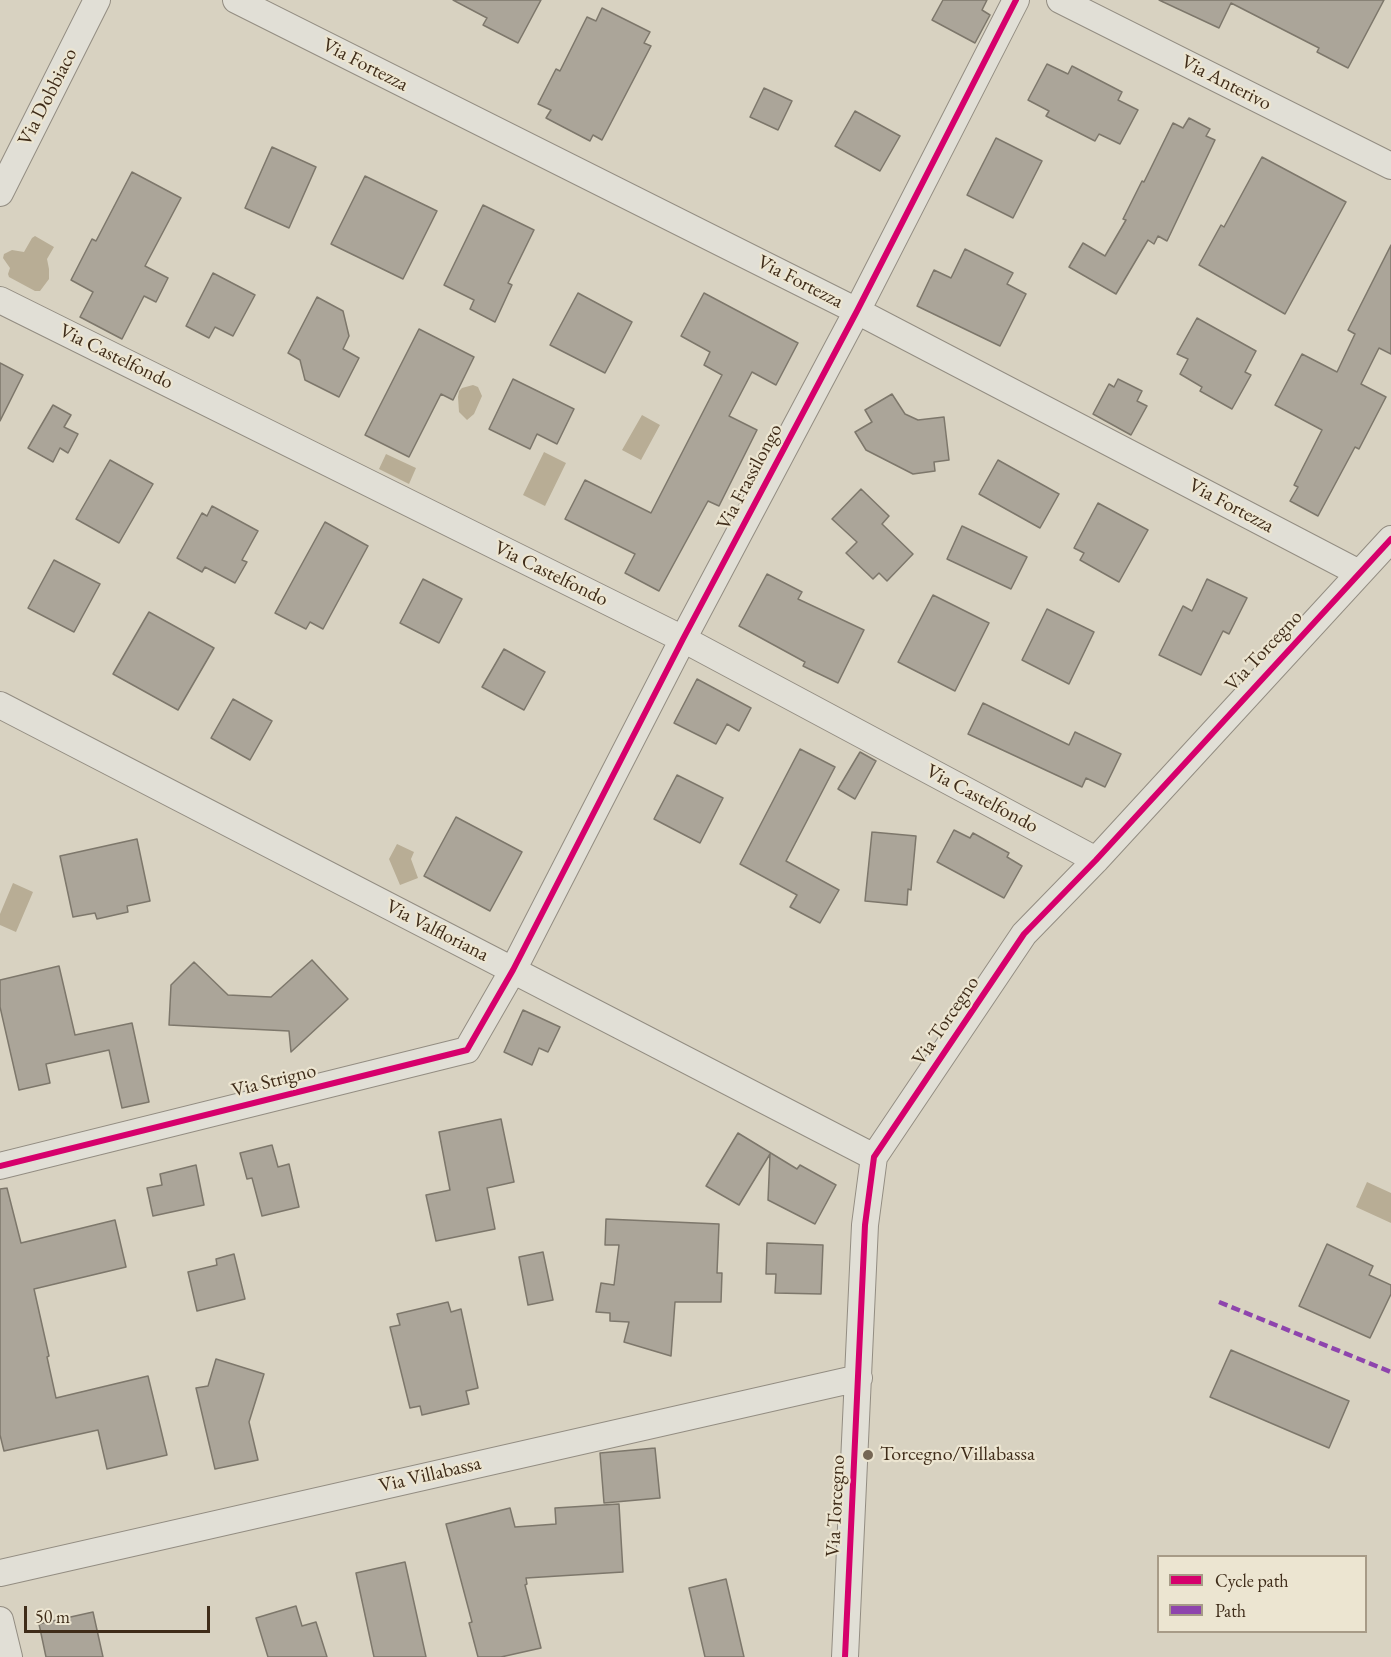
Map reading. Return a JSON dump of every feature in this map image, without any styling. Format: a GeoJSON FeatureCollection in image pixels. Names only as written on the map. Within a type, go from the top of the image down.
{"type":"FeatureCollection","features":[{"type":"Feature","properties":{"kind":"street","name":"Via Dobbiaco"},"geometry":{"type":"LineString","coordinates":[[0,193],[97,0]]}},
{"type":"Feature","properties":{"kind":"street","name":"Via Fortezza"},"geometry":{"type":"LineString","coordinates":[[236,0],[857,311],[1359,573]]}},
{"type":"Feature","properties":{"kind":"street","name":"Via Frassilongo"},"geometry":{"type":"LineString","coordinates":[[513,970],[683,639],[857,311],[1016,0]]}},
{"type":"Feature","properties":{"kind":"street","name":"Via Anterivo"},"geometry":{"type":"LineString","coordinates":[[1060,0],[1391,166]]}},
{"type":"Feature","properties":{"kind":"street","name":"Via Castelfondo"},"geometry":{"type":"LineString","coordinates":[[0,300],[683,639],[1096,860]]}},
{"type":"Feature","properties":{"kind":"street","name":"Via Torcegno"},"geometry":{"type":"LineString","coordinates":[[845,1657],[865,1225],[874,1156],[1024,934],[1096,860],[1391,539]]}},
{"type":"Feature","properties":{"kind":"street","name":"Via Valfloriana"},"geometry":{"type":"LineString","coordinates":[[0,705],[874,1156]]}},
{"type":"Feature","properties":{"kind":"street","name":"Via Strigno"},"geometry":{"type":"LineString","coordinates":[[0,1166],[467,1050],[513,970]]}},
{"type":"Feature","properties":{"kind":"street","name":"Via Villabassa"},"geometry":{"type":"LineString","coordinates":[[0,1573],[859,1378]]}},
{"type":"Feature","properties":{"kind":"street"},"geometry":{"type":"LineString","coordinates":[[0,1620],[9,1657]]}},
{"type":"Feature","properties":{"kind":"shaded area"},"geometry":{"type":"Polygon","coordinates":[[[35,236],[54,247],[47,259],[49,279],[40,291],[35,291],[9,277],[10,268],[3,258],[4,254],[12,250],[24,252],[35,236]]]}},
{"type":"Feature","properties":{"kind":"shaded area"},"geometry":{"type":"Polygon","coordinates":[[[473,385],[478,387],[482,396],[474,414],[467,420],[459,412],[459,391],[473,385]]]}},
{"type":"Feature","properties":{"kind":"shaded area"},"geometry":{"type":"Polygon","coordinates":[[[642,415],[660,425],[641,460],[622,450],[642,415]]]}},
{"type":"Feature","properties":{"kind":"shaded area"},"geometry":{"type":"Polygon","coordinates":[[[544,452],[566,463],[545,506],[523,495],[544,452]]]}},
{"type":"Feature","properties":{"kind":"shaded area"},"geometry":{"type":"Polygon","coordinates":[[[386,454],[416,468],[409,484],[379,469],[386,454]]]}},
{"type":"Feature","properties":{"kind":"shaded area"},"geometry":{"type":"Polygon","coordinates":[[[397,844],[414,852],[411,859],[418,878],[400,885],[389,859],[397,844]]]}},
{"type":"Feature","properties":{"kind":"shaded area"},"geometry":{"type":"Polygon","coordinates":[[[13,883],[33,892],[16,932],[0,925],[0,914],[13,883]]]}},
{"type":"Feature","properties":{"kind":"shaded area"},"geometry":{"type":"Polygon","coordinates":[[[1367,1182],[1391,1193],[1391,1223],[1356,1207],[1367,1182]]]}},
{"type":"Feature","properties":{"kind":"building"},"geometry":{"type":"Polygon","coordinates":[[[453,0],[541,0],[518,43],[483,25],[487,18],[453,0]]]}},
{"type":"Feature","properties":{"kind":"building"},"geometry":{"type":"Polygon","coordinates":[[[943,0],[987,0],[982,10],[990,15],[975,43],[932,20],[943,0]]]}},
{"type":"Feature","properties":{"kind":"building"},"geometry":{"type":"Polygon","coordinates":[[[1159,0],[1384,0],[1348,68],[1317,52],[1319,48],[1231,3],[1219,28],[1159,0]]]}},
{"type":"Feature","properties":{"kind":"building"},"geometry":{"type":"Polygon","coordinates":[[[602,8],[650,32],[644,43],[651,46],[602,140],[593,135],[590,141],[546,118],[551,110],[538,104],[556,69],[560,71],[587,17],[596,21],[602,8]]]}},
{"type":"Feature","properties":{"kind":"building"},"geometry":{"type":"Polygon","coordinates":[[[1047,64],[1068,74],[1072,66],[1122,92],[1118,100],[1138,110],[1120,144],[1099,134],[1095,141],[1046,116],[1049,111],[1028,100],[1047,64]]]}},
{"type":"Feature","properties":{"kind":"building"},"geometry":{"type":"Polygon","coordinates":[[[764,88],[792,101],[778,130],[750,117],[764,88]]]}},
{"type":"Feature","properties":{"kind":"building"},"geometry":{"type":"Polygon","coordinates":[[[855,111],[900,136],[880,171],[835,146],[855,111]]]}},
{"type":"Feature","properties":{"kind":"building"},"geometry":{"type":"Polygon","coordinates":[[[1189,118],[1210,129],[1206,136],[1215,140],[1167,241],[1158,236],[1154,244],[1148,240],[1116,294],[1069,267],[1083,243],[1105,256],[1126,220],[1123,219],[1173,123],[1183,128],[1189,118]]]}},
{"type":"Feature","properties":{"kind":"building"},"geometry":{"type":"Polygon","coordinates":[[[996,138],[1042,161],[1013,218],[967,195],[996,138]]]}},
{"type":"Feature","properties":{"kind":"building"},"geometry":{"type":"Polygon","coordinates":[[[272,147],[316,167],[289,228],[245,208],[272,147]]]}},
{"type":"Feature","properties":{"kind":"building"},"geometry":{"type":"Polygon","coordinates":[[[1262,157],[1346,202],[1285,314],[1199,265],[1221,225],[1224,227],[1262,157]]]}},
{"type":"Feature","properties":{"kind":"building"},"geometry":{"type":"Polygon","coordinates":[[[132,172],[181,198],[145,266],[168,278],[156,302],[144,296],[122,339],[80,317],[93,292],[71,280],[92,239],[96,241],[132,172]]]}},
{"type":"Feature","properties":{"kind":"building"},"geometry":{"type":"Polygon","coordinates":[[[365,176],[437,211],[403,279],[331,244],[365,176]]]}},
{"type":"Feature","properties":{"kind":"building"},"geometry":{"type":"Polygon","coordinates":[[[483,205],[534,230],[508,283],[512,285],[495,322],[470,309],[474,300],[444,285],[483,205]]]}},
{"type":"Feature","properties":{"kind":"building"},"geometry":{"type":"Polygon","coordinates":[[[1391,245],[1391,354],[1379,348],[1361,384],[1386,397],[1359,449],[1355,447],[1318,516],[1290,501],[1298,487],[1294,485],[1322,430],[1275,405],[1302,354],[1337,372],[1355,334],[1348,330],[1391,245]]]}},
{"type":"Feature","properties":{"kind":"building"},"geometry":{"type":"Polygon","coordinates":[[[965,249],[1013,273],[1007,284],[1026,294],[1000,346],[917,306],[934,270],[951,278],[965,249]]]}},
{"type":"Feature","properties":{"kind":"building"},"geometry":{"type":"Polygon","coordinates":[[[213,273],[255,295],[233,336],[215,327],[209,338],[186,326],[213,273]]]}},
{"type":"Feature","properties":{"kind":"building"},"geometry":{"type":"Polygon","coordinates":[[[578,293],[632,322],[605,373],[550,345],[578,293]]]}},
{"type":"Feature","properties":{"kind":"building"},"geometry":{"type":"Polygon","coordinates":[[[704,293],[798,343],[776,385],[752,372],[729,416],[757,430],[719,506],[708,501],[659,591],[625,573],[635,554],[565,519],[585,480],[651,513],[722,375],[704,365],[710,352],[681,336],[704,293]]]}},
{"type":"Feature","properties":{"kind":"building"},"geometry":{"type":"Polygon","coordinates":[[[317,297],[343,311],[349,336],[343,349],[359,358],[339,397],[305,380],[300,360],[288,353],[317,297]]]}},
{"type":"Feature","properties":{"kind":"building"},"geometry":{"type":"Polygon","coordinates":[[[1197,318],[1256,351],[1245,372],[1251,375],[1232,409],[1200,391],[1202,387],[1180,374],[1188,359],[1177,354],[1197,318]]]}},
{"type":"Feature","properties":{"kind":"building"},"geometry":{"type":"Polygon","coordinates":[[[419,329],[474,357],[453,400],[441,394],[409,457],[365,435],[419,329]]]}},
{"type":"Feature","properties":{"kind":"building"},"geometry":{"type":"Polygon","coordinates":[[[0,363],[23,375],[0,421],[0,363]]]}},
{"type":"Feature","properties":{"kind":"building"},"geometry":{"type":"Polygon","coordinates":[[[513,379],[574,409],[557,444],[537,434],[530,449],[489,429],[513,379]]]}},
{"type":"Feature","properties":{"kind":"building"},"geometry":{"type":"Polygon","coordinates":[[[1118,379],[1142,391],[1137,401],[1147,406],[1131,435],[1093,414],[1109,384],[1114,387],[1118,379]]]}},
{"type":"Feature","properties":{"kind":"building"},"geometry":{"type":"Polygon","coordinates":[[[892,394],[905,414],[918,420],[944,417],[949,460],[934,462],[935,471],[913,474],[866,450],[855,432],[872,422],[865,410],[892,394]]]}},
{"type":"Feature","properties":{"kind":"building"},"geometry":{"type":"Polygon","coordinates":[[[53,405],[71,415],[64,427],[78,434],[68,453],[60,448],[53,462],[28,448],[53,405]]]}},
{"type":"Feature","properties":{"kind":"building"},"geometry":{"type":"Polygon","coordinates":[[[110,460],[153,484],[119,543],[76,519],[110,460]]]}},
{"type":"Feature","properties":{"kind":"building"},"geometry":{"type":"Polygon","coordinates":[[[998,460],[1059,494],[1040,528],[979,494],[998,460]]]}},
{"type":"Feature","properties":{"kind":"building"},"geometry":{"type":"Polygon","coordinates":[[[861,489],[889,516],[882,524],[913,554],[887,581],[879,573],[873,579],[846,553],[857,542],[832,519],[861,489]]]}},
{"type":"Feature","properties":{"kind":"building"},"geometry":{"type":"Polygon","coordinates":[[[1098,503],[1148,530],[1119,582],[1080,560],[1084,553],[1074,548],[1098,503]]]}},
{"type":"Feature","properties":{"kind":"building"},"geometry":{"type":"Polygon","coordinates":[[[212,506],[258,531],[242,560],[247,562],[235,583],[205,567],[202,572],[177,558],[202,513],[207,516],[212,506]]]}},
{"type":"Feature","properties":{"kind":"building"},"geometry":{"type":"Polygon","coordinates":[[[325,522],[368,546],[323,629],[310,622],[306,629],[275,613],[325,522]]]}},
{"type":"Feature","properties":{"kind":"building"},"geometry":{"type":"Polygon","coordinates":[[[962,526],[1027,557],[1011,589],[947,559],[962,526]]]}},
{"type":"Feature","properties":{"kind":"building"},"geometry":{"type":"Polygon","coordinates":[[[54,560],[100,584],[74,632],[28,608],[54,560]]]}},
{"type":"Feature","properties":{"kind":"building"},"geometry":{"type":"Polygon","coordinates":[[[767,574],[802,592],[798,599],[864,630],[838,683],[803,666],[805,662],[739,626],[767,574]]]}},
{"type":"Feature","properties":{"kind":"building"},"geometry":{"type":"Polygon","coordinates":[[[423,579],[462,599],[439,643],[400,623],[423,579]]]}},
{"type":"Feature","properties":{"kind":"building"},"geometry":{"type":"Polygon","coordinates":[[[1207,579],[1247,598],[1229,634],[1223,631],[1201,675],[1159,655],[1183,606],[1192,611],[1207,579]]]}},
{"type":"Feature","properties":{"kind":"building"},"geometry":{"type":"Polygon","coordinates":[[[933,595],[989,623],[955,691],[898,662],[933,595]]]}},
{"type":"Feature","properties":{"kind":"building"},"geometry":{"type":"Polygon","coordinates":[[[1047,609],[1094,632],[1069,684],[1022,660],[1047,609]]]}},
{"type":"Feature","properties":{"kind":"building"},"geometry":{"type":"Polygon","coordinates":[[[149,612],[214,648],[178,710],[113,674],[149,612]]]}},
{"type":"Feature","properties":{"kind":"building"},"geometry":{"type":"Polygon","coordinates":[[[504,649],[545,672],[524,710],[482,687],[504,649]]]}},
{"type":"Feature","properties":{"kind":"building"},"geometry":{"type":"Polygon","coordinates":[[[697,679],[751,708],[739,731],[727,724],[716,744],[674,723],[697,679]]]}},
{"type":"Feature","properties":{"kind":"building"},"geometry":{"type":"Polygon","coordinates":[[[233,699],[272,721],[250,760],[211,738],[233,699]]]}},
{"type":"Feature","properties":{"kind":"building"},"geometry":{"type":"Polygon","coordinates":[[[983,703],[1069,745],[1075,732],[1121,754],[1105,787],[1086,778],[1082,787],[968,734],[983,703]]]}},
{"type":"Feature","properties":{"kind":"building"},"geometry":{"type":"Polygon","coordinates":[[[800,749],[835,767],[786,861],[839,890],[820,923],[790,907],[797,895],[740,864],[800,749]]]}},
{"type":"Feature","properties":{"kind":"building"},"geometry":{"type":"Polygon","coordinates":[[[860,752],[876,761],[855,799],[838,789],[860,752]]]}},
{"type":"Feature","properties":{"kind":"building"},"geometry":{"type":"Polygon","coordinates":[[[677,775],[723,798],[700,843],[654,819],[677,775]]]}},
{"type":"Feature","properties":{"kind":"building"},"geometry":{"type":"Polygon","coordinates":[[[456,817],[522,852],[490,911],[424,876],[456,817]]]}},
{"type":"Feature","properties":{"kind":"building"},"geometry":{"type":"Polygon","coordinates":[[[954,830],[970,838],[973,833],[1009,853],[1007,857],[1022,866],[1004,898],[937,862],[954,830]]]}},
{"type":"Feature","properties":{"kind":"building"},"geometry":{"type":"Polygon","coordinates":[[[872,832],[916,836],[911,890],[908,889],[907,905],[865,901],[872,832]]]}},
{"type":"Feature","properties":{"kind":"building"},"geometry":{"type":"Polygon","coordinates":[[[137,839],[150,901],[127,906],[128,912],[97,919],[95,913],[73,917],[60,856],[137,839]]]}},
{"type":"Feature","properties":{"kind":"building"},"geometry":{"type":"Polygon","coordinates":[[[312,960],[348,999],[291,1052],[289,1031],[169,1025],[171,985],[194,962],[228,995],[271,997],[312,960]]]}},
{"type":"Feature","properties":{"kind":"building"},"geometry":{"type":"Polygon","coordinates":[[[59,966],[75,1035],[132,1023],[149,1102],[122,1108],[109,1050],[46,1064],[50,1083],[19,1090],[0,1007],[0,980],[59,966]]]}},
{"type":"Feature","properties":{"kind":"building"},"geometry":{"type":"Polygon","coordinates":[[[523,1010],[560,1027],[548,1052],[539,1048],[532,1065],[504,1052],[523,1010]]]}},
{"type":"Feature","properties":{"kind":"building"},"geometry":{"type":"Polygon","coordinates":[[[501,1119],[514,1182],[487,1188],[495,1229],[436,1241],[426,1195],[450,1190],[439,1132],[501,1119]]]}},
{"type":"Feature","properties":{"kind":"building"},"geometry":{"type":"Polygon","coordinates":[[[738,1133],[797,1169],[800,1165],[836,1185],[815,1224],[768,1200],[770,1154],[739,1205],[706,1186],[738,1133]]]}},
{"type":"Feature","properties":{"kind":"building"},"geometry":{"type":"Polygon","coordinates":[[[272,1145],[278,1167],[289,1164],[299,1207],[262,1216],[252,1178],[247,1179],[240,1153],[272,1145]]]}},
{"type":"Feature","properties":{"kind":"building"},"geometry":{"type":"Polygon","coordinates":[[[196,1165],[204,1205],[153,1216],[147,1188],[162,1185],[160,1174],[196,1165]]]}},
{"type":"Feature","properties":{"kind":"building"},"geometry":{"type":"Polygon","coordinates":[[[7,1188],[21,1243],[115,1220],[126,1267],[34,1289],[56,1398],[148,1376],[167,1455],[107,1469],[98,1430],[4,1451],[0,1435],[0,1189],[7,1188]]]}},
{"type":"Feature","properties":{"kind":"building"},"geometry":{"type":"Polygon","coordinates":[[[606,1219],[719,1224],[717,1273],[722,1273],[721,1302],[675,1302],[671,1356],[624,1342],[629,1322],[610,1321],[610,1313],[596,1312],[601,1283],[614,1285],[619,1245],[605,1245],[606,1219]]]}},
{"type":"Feature","properties":{"kind":"building"},"geometry":{"type":"Polygon","coordinates":[[[767,1243],[823,1245],[821,1294],[775,1293],[776,1274],[766,1274],[767,1243]]]}},
{"type":"Feature","properties":{"kind":"building"},"geometry":{"type":"Polygon","coordinates":[[[1327,1244],[1373,1266],[1369,1275],[1391,1285],[1391,1294],[1370,1338],[1299,1306],[1327,1244]]]}},
{"type":"Feature","properties":{"kind":"building"},"geometry":{"type":"Polygon","coordinates":[[[543,1252],[553,1300],[528,1305],[519,1257],[543,1252]]]}},
{"type":"Feature","properties":{"kind":"building"},"geometry":{"type":"Polygon","coordinates":[[[234,1254],[245,1299],[197,1311],[188,1272],[217,1265],[216,1259],[234,1254]]]}},
{"type":"Feature","properties":{"kind":"building"},"geometry":{"type":"Polygon","coordinates":[[[448,1302],[451,1312],[461,1309],[478,1388],[466,1391],[469,1404],[422,1415],[420,1406],[410,1408],[390,1327],[400,1325],[397,1314],[448,1302]]]}},
{"type":"Feature","properties":{"kind":"building"},"geometry":{"type":"Polygon","coordinates":[[[1231,1350],[1349,1401],[1329,1448],[1210,1397],[1231,1350]]]}},
{"type":"Feature","properties":{"kind":"building"},"geometry":{"type":"Polygon","coordinates":[[[216,1359],[264,1374],[249,1422],[258,1460],[215,1469],[196,1388],[208,1386],[216,1359]]]}},
{"type":"Feature","properties":{"kind":"building"},"geometry":{"type":"Polygon","coordinates":[[[655,1448],[660,1498],[604,1503],[600,1453],[655,1448]]]}},
{"type":"Feature","properties":{"kind":"building"},"geometry":{"type":"Polygon","coordinates":[[[619,1504],[623,1572],[526,1578],[527,1584],[525,1585],[541,1648],[501,1657],[478,1657],[469,1623],[472,1622],[446,1524],[510,1508],[515,1527],[556,1524],[555,1508],[619,1504]]]}},
{"type":"Feature","properties":{"kind":"building"},"geometry":{"type":"Polygon","coordinates":[[[405,1562],[426,1657],[374,1657],[356,1573],[405,1562]]]}},
{"type":"Feature","properties":{"kind":"building"},"geometry":{"type":"Polygon","coordinates":[[[726,1579],[744,1657],[705,1657],[689,1588],[726,1579]]]}},
{"type":"Feature","properties":{"kind":"building"},"geometry":{"type":"Polygon","coordinates":[[[296,1606],[302,1626],[316,1622],[327,1657],[268,1657],[256,1618],[296,1606]]]}},
{"type":"Feature","properties":{"kind":"building"},"geometry":{"type":"Polygon","coordinates":[[[93,1612],[103,1657],[46,1657],[39,1624],[93,1612]]]}},
{"type":"Feature","properties":{"kind":"marked path"},"geometry":{"type":"LineString","coordinates":[[1219,1302],[1391,1372]]}},
{"type":"Feature","properties":{"kind":"cycle path"},"geometry":{"type":"LineString","coordinates":[[0,1166],[467,1050],[513,970],[683,639],[857,311],[1016,0]]}},
{"type":"Feature","properties":{"kind":"cycle path"},"geometry":{"type":"LineString","coordinates":[[845,1657],[865,1225],[874,1157],[1024,934],[1096,860],[1391,539]]}},
{"type":"Feature","properties":{"kind":"place","name":"Torcegno/Villabassa"},"geometry":{"type":"Point","coordinates":[868,1455]}}]}
